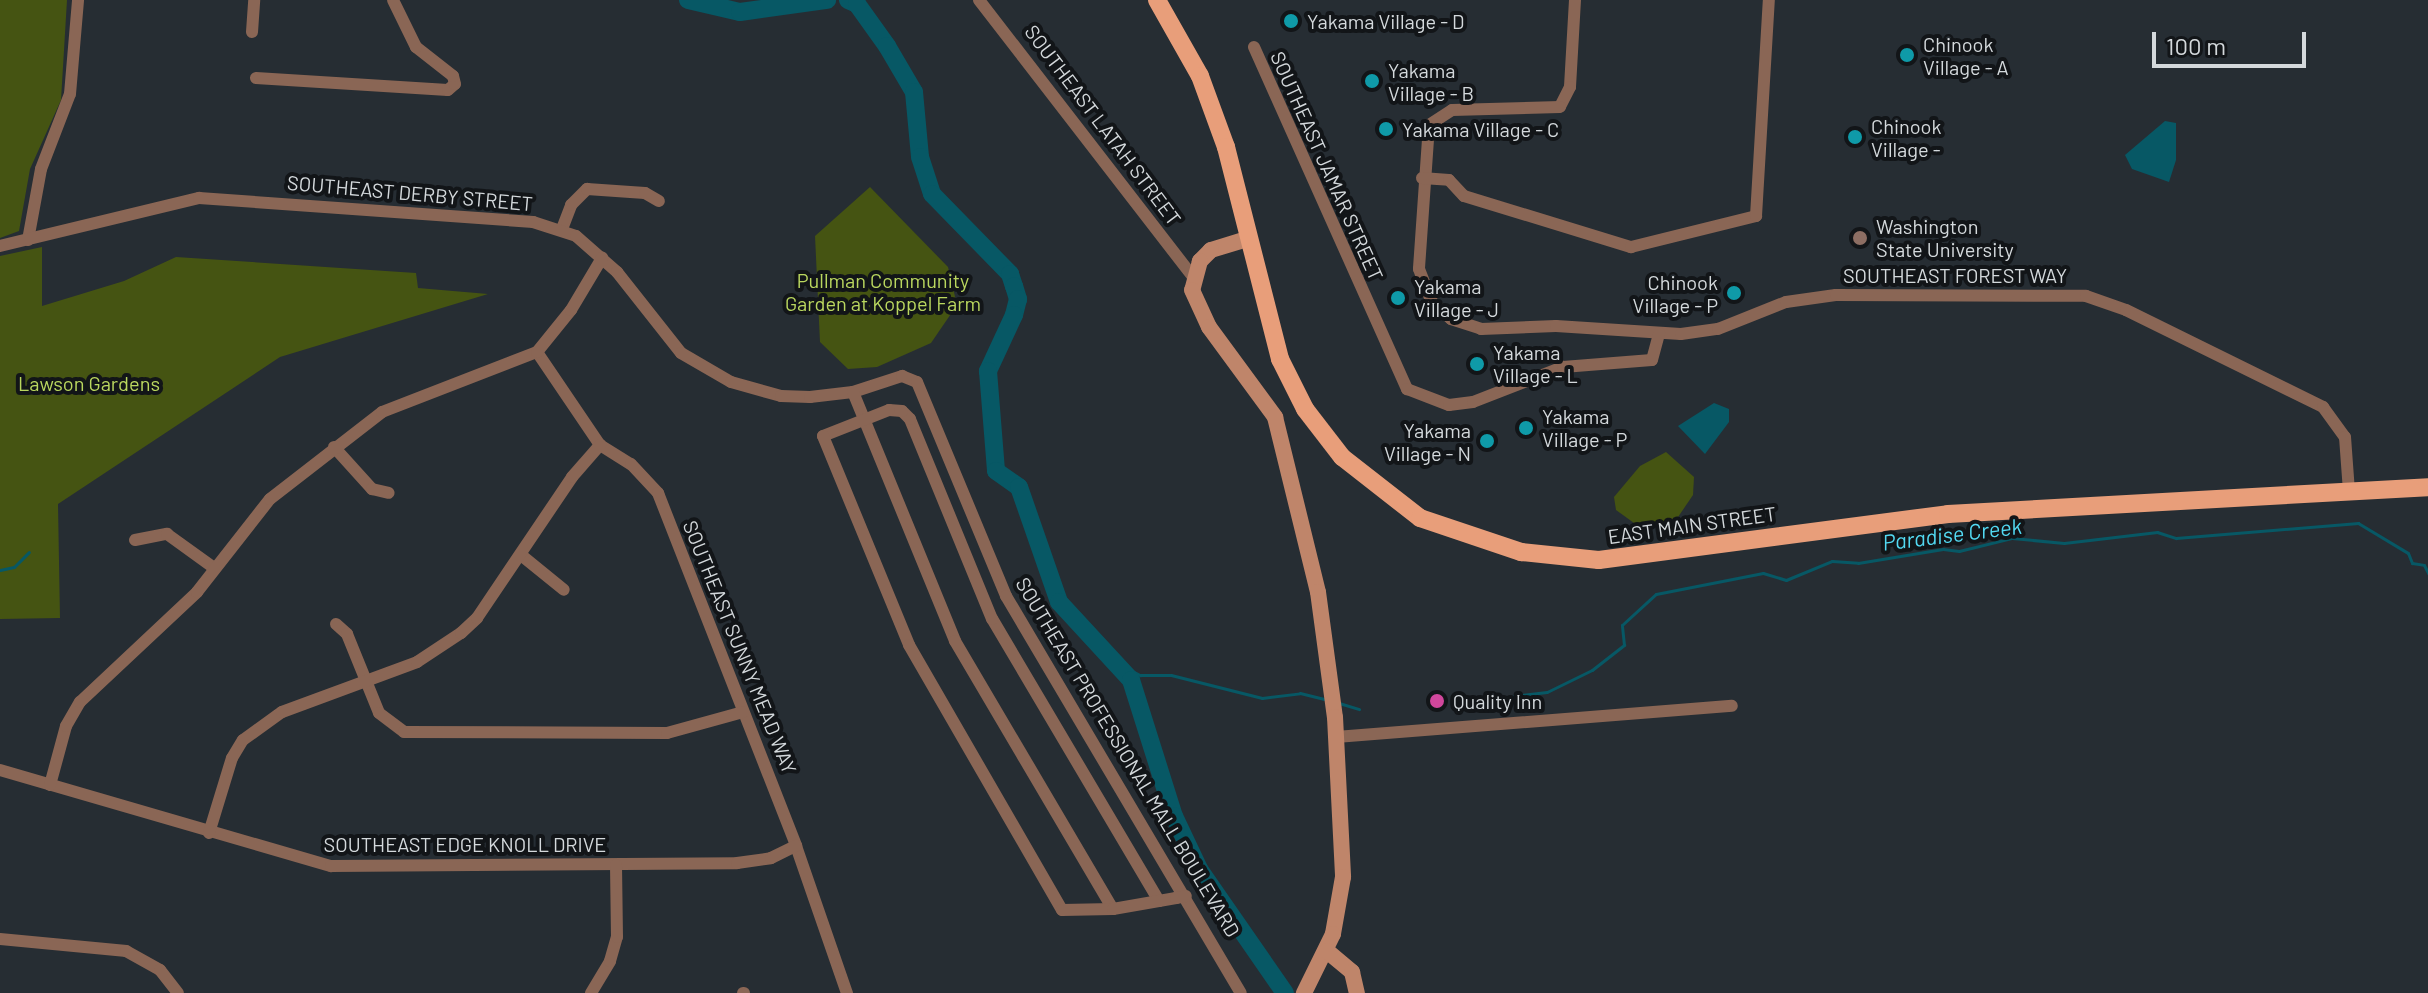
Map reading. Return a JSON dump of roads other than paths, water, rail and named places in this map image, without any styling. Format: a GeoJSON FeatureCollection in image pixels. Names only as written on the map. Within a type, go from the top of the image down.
{"type":"FeatureCollection","features":[{"type":"Feature","properties":{"kind":"main road","name":"EAST MAIN STREET"},"geometry":{"type":"LineString","coordinates":[[1157,0],[1200,76],[1226,147],[1280,359],[1305,409],[1342,457],[1420,518],[1521,552],[1619,559],[1933,515],[2428,487]]}},
{"type":"Feature","properties":{"kind":"street"},"geometry":{"type":"LineString","coordinates":[[28,240],[41,169],[70,94],[78,0]]}},
{"type":"Feature","properties":{"kind":"street"},"geometry":{"type":"LineString","coordinates":[[252,32],[254,0]]}},
{"type":"Feature","properties":{"kind":"street"},"geometry":{"type":"LineString","coordinates":[[256,78],[448,90],[455,84],[453,76],[416,47],[393,0]]}},
{"type":"Feature","properties":{"kind":"street","name":"SOUTHEAST LATAH STREET"},"geometry":{"type":"LineString","coordinates":[[979,0],[1193,277]]}},
{"type":"Feature","properties":{"kind":"street","name":"SOUTHEAST FOREST WAY"},"geometry":{"type":"LineString","coordinates":[[1575,0],[1570,87],[1560,107],[1452,110],[1439,114],[1427,131],[1419,269],[1431,301],[1451,319],[1481,329],[1556,326],[1659,333],[1718,329],[1786,302],[1836,295],[2042,293],[2098,299],[2323,407],[2345,437],[2349,491]]}},
{"type":"Feature","properties":{"kind":"street"},"geometry":{"type":"LineString","coordinates":[[1422,178],[1449,180],[1464,196],[1631,247],[1756,216],[1769,0]]}},
{"type":"Feature","properties":{"kind":"street","name":"SOUTHEAST JAMAR STREET"},"geometry":{"type":"LineString","coordinates":[[1254,47],[1407,389],[1449,405],[1473,402],[1563,367],[1652,360],[1659,333]]}},
{"type":"Feature","properties":{"kind":"street"},"geometry":{"type":"LineString","coordinates":[[562,229],[571,205],[587,189],[645,193],[659,201]]}},
{"type":"Feature","properties":{"kind":"street","name":"SOUTHEAST DERBY STREET"},"geometry":{"type":"LineString","coordinates":[[0,246],[199,198],[533,222],[562,229],[602,258],[661,333],[714,374],[781,396],[853,392]]}},
{"type":"Feature","properties":{"kind":"street"},"geometry":{"type":"LineString","coordinates":[[1247,239],[1211,250],[1193,277],[1197,308],[1275,417],[1318,592],[1335,717],[1343,877],[1327,951],[1304,993]]}},
{"type":"Feature","properties":{"kind":"street"},"geometry":{"type":"LineString","coordinates":[[50,785],[66,726],[80,702],[197,592],[260,509],[334,447],[382,412],[537,352],[571,310],[602,258]]}},
{"type":"Feature","properties":{"kind":"street","name":"SOUTHEAST SUNNY MEAD WAY"},"geometry":{"type":"LineString","coordinates":[[537,352],[600,445],[631,464],[658,493],[796,846],[847,993]]}},
{"type":"Feature","properties":{"kind":"street","name":"SOUTHEAST PROFESSIONAL MALL BOULEVARD"},"geometry":{"type":"LineString","coordinates":[[853,392],[902,376],[917,382],[1006,596],[1241,993]]}},
{"type":"Feature","properties":{"kind":"street"},"geometry":{"type":"LineString","coordinates":[[853,392],[861,419],[955,641],[1113,909]]}},
{"type":"Feature","properties":{"kind":"street"},"geometry":{"type":"LineString","coordinates":[[1159,901],[992,619],[910,419],[889,410],[823,436],[903,631],[1062,910],[1113,909],[1159,901],[1186,896]]}},
{"type":"Feature","properties":{"kind":"street"},"geometry":{"type":"LineString","coordinates":[[209,833],[232,758],[243,740],[282,712],[417,662],[461,633],[521,555],[572,477],[600,445]]}},
{"type":"Feature","properties":{"kind":"street"},"geometry":{"type":"LineString","coordinates":[[334,447],[372,489],[389,493]]}},
{"type":"Feature","properties":{"kind":"street"},"geometry":{"type":"LineString","coordinates":[[135,540],[167,534],[213,567]]}},
{"type":"Feature","properties":{"kind":"street"},"geometry":{"type":"LineString","coordinates":[[521,555],[564,590]]}},
{"type":"Feature","properties":{"kind":"street"},"geometry":{"type":"LineString","coordinates":[[336,624],[347,634],[373,705],[389,724],[422,735],[667,733],[743,712]]}},
{"type":"Feature","properties":{"kind":"street"},"geometry":{"type":"LineString","coordinates":[[1336,737],[1732,706]]}},
{"type":"Feature","properties":{"kind":"street","name":"SOUTHEAST EDGE KNOLL DRIVE"},"geometry":{"type":"LineString","coordinates":[[0,770],[331,866],[756,862],[796,846]]}},
{"type":"Feature","properties":{"kind":"street"},"geometry":{"type":"LineString","coordinates":[[591,993],[610,961],[617,937],[616,865]]}},
{"type":"Feature","properties":{"kind":"street"},"geometry":{"type":"LineString","coordinates":[[0,939],[126,951],[160,970],[178,993]]}},
{"type":"Feature","properties":{"kind":"street"},"geometry":{"type":"LineString","coordinates":[[1327,951],[1352,972],[1357,993]]}},
{"type":"Feature","properties":{"kind":"water"},"geometry":{"type":"Polygon","coordinates":[[[2165,121],[2176,123],[2176,160],[2169,182],[2132,169],[2125,155],[2165,121]]]}},
{"type":"Feature","properties":{"kind":"water"},"geometry":{"type":"Polygon","coordinates":[[[1714,403],[1729,409],[1729,422],[1705,454],[1678,426],[1714,403]]]}},
{"type":"Feature","properties":{"kind":"waterway"},"geometry":{"type":"LineString","coordinates":[[688,0],[740,12],[827,0]]}},
{"type":"Feature","properties":{"kind":"waterway"},"geometry":{"type":"LineString","coordinates":[[848,0],[857,4],[914,92],[920,157],[932,194],[1010,274],[1014,286],[1018,299],[1014,315],[988,371],[996,471],[1019,487],[1059,602],[1131,680],[1174,816],[1199,869],[1285,993]]}},
{"type":"Feature","properties":{"kind":"waterway","name":"Paradise Creek"},"geometry":{"type":"LineString","coordinates":[[1514,696],[1547,692],[1592,670],[1624,645],[1622,625],[1656,594],[1763,573],[1786,580],[1832,561],[1858,563],[1943,549],[1959,551],[2012,538],[2064,543],[2157,532],[2176,538],[2358,523],[2408,553],[2412,563],[2424,565],[2428,573]]}},
{"type":"Feature","properties":{"kind":"waterway"},"geometry":{"type":"LineString","coordinates":[[0,570],[14,567],[29,552]]}},
{"type":"Feature","properties":{"kind":"waterway","name":"Paradise Creek"},"geometry":{"type":"LineString","coordinates":[[1119,664],[1140,675],[1171,675],[1262,698],[1300,693],[1328,700]]}},
{"type":"Feature","properties":{"kind":"waterway","name":"Paradise Creek"},"geometry":{"type":"LineString","coordinates":[[1339,703],[1359,709]]}},
{"type":"Feature","properties":{"kind":"place","name":"Yakama Village - D"},"geometry":{"type":"Point","coordinates":[1291,21]}},
{"type":"Feature","properties":{"kind":"place","name":"Chinook Village - A"},"geometry":{"type":"Point","coordinates":[1907,55]}},
{"type":"Feature","properties":{"kind":"place","name":"Yakama Village - B"},"geometry":{"type":"Point","coordinates":[1372,81]}},
{"type":"Feature","properties":{"kind":"place","name":"Yakama Village - C"},"geometry":{"type":"Point","coordinates":[1386,129]}},
{"type":"Feature","properties":{"kind":"place","name":"Chinook Village -"},"geometry":{"type":"Point","coordinates":[1855,137]}},
{"type":"Feature","properties":{"kind":"place","name":"Washington State University"},"geometry":{"type":"Point","coordinates":[1860,238]}},
{"type":"Feature","properties":{"kind":"place","name":"Chinook Village - P"},"geometry":{"type":"Point","coordinates":[1734,293]}},
{"type":"Feature","properties":{"kind":"place","name":"Yakama Village - J"},"geometry":{"type":"Point","coordinates":[1398,298]}},
{"type":"Feature","properties":{"kind":"place","name":"Yakama Village - L"},"geometry":{"type":"Point","coordinates":[1477,364]}},
{"type":"Feature","properties":{"kind":"place","name":"Yakama Village - P"},"geometry":{"type":"Point","coordinates":[1526,428]}},
{"type":"Feature","properties":{"kind":"place","name":"Yakama Village - N"},"geometry":{"type":"Point","coordinates":[1487,441]}},
{"type":"Feature","properties":{"kind":"place","name":"Quality Inn"},"geometry":{"type":"Point","coordinates":[1437,701]}},
{"type":"Feature","properties":{"kind":"park label","name":"Pullman Community Garden at Koppel Farm"},"geometry":{"type":"Point","coordinates":[883,292]}},
{"type":"Feature","properties":{"kind":"park label","name":"Lawson Gardens"},"geometry":{"type":"Point","coordinates":[89,383]}}]}
